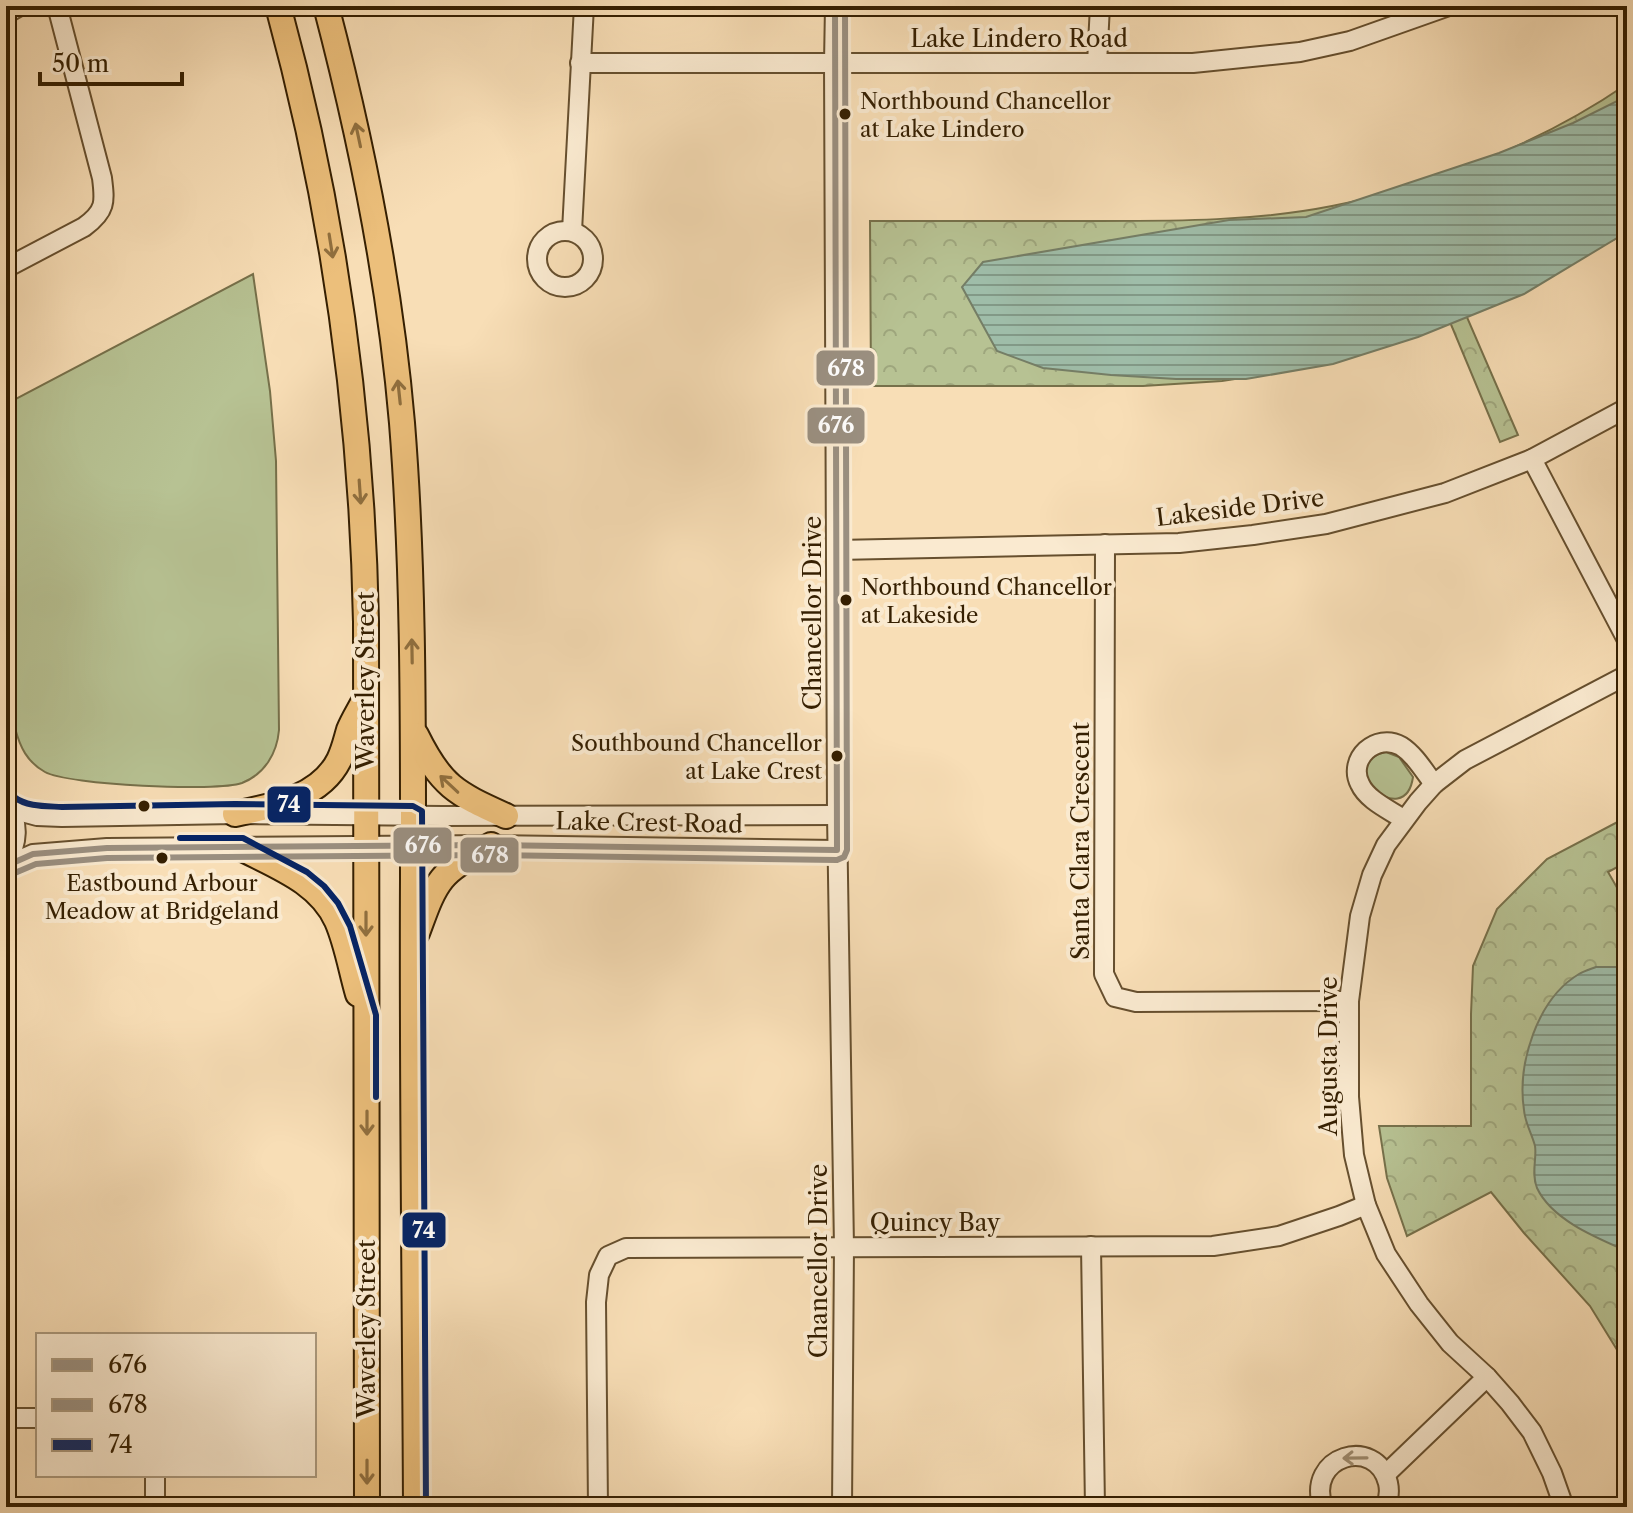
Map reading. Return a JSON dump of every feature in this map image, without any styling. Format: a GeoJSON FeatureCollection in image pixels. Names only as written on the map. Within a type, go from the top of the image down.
{"type":"FeatureCollection","features":[{"type":"Feature","properties":{"kind":"main road","name":"Waverley Street"},"geometry":{"type":"LineString","coordinates":[[278,6],[315,157],[344,334],[361,496],[367,816],[367,1507]]}},
{"type":"Feature","properties":{"kind":"main road","name":"Waverley Street"},"geometry":{"type":"LineString","coordinates":[[326,6],[367,179],[388,303],[403,431],[413,729],[416,1507]]}},
{"type":"Feature","properties":{"kind":"main road"},"geometry":{"type":"LineString","coordinates":[[235,814],[299,796],[324,779],[340,759],[350,728],[366,698]]}},
{"type":"Feature","properties":{"kind":"main road"},"geometry":{"type":"LineString","coordinates":[[413,729],[432,765],[449,786],[506,816]]}},
{"type":"Feature","properties":{"kind":"main road"},"geometry":{"type":"LineString","coordinates":[[413,942],[444,877],[491,845]]}},
{"type":"Feature","properties":{"kind":"main road"},"geometry":{"type":"LineString","coordinates":[[239,847],[301,880],[330,909],[340,929],[366,1017]]}},
{"type":"Feature","properties":{"kind":"street"},"geometry":{"type":"LineString","coordinates":[[6,14],[20,6]]}},
{"type":"Feature","properties":{"kind":"street"},"geometry":{"type":"LineString","coordinates":[[6,268],[84,227],[101,213],[104,204],[102,178],[57,6]]}},
{"type":"Feature","properties":{"kind":"street"},"geometry":{"type":"LineString","coordinates":[[572,231],[584,6]]}},
{"type":"Feature","properties":{"kind":"street","name":"Chancellor Drive"},"geometry":{"type":"LineString","coordinates":[[835,6],[837,850],[844,1247],[842,1507]]}},
{"type":"Feature","properties":{"kind":"street"},"geometry":{"type":"LineString","coordinates":[[1097,63],[1100,6]]}},
{"type":"Feature","properties":{"kind":"street","name":"Lake Lindero Road"},"geometry":{"type":"LineString","coordinates":[[580,63],[1193,63],[1300,52],[1350,41],[1447,7]]}},
{"type":"Feature","properties":{"kind":"street","name":"Lakeside Drive"},"geometry":{"type":"LineString","coordinates":[[837,550],[1179,543],[1326,524],[1445,493],[1532,459],[1627,408]]}},
{"type":"Feature","properties":{"kind":"street"},"geometry":{"type":"LineString","coordinates":[[1532,459],[1627,640]]}},
{"type":"Feature","properties":{"kind":"street","name":"Santa Clara Crescent"},"geometry":{"type":"LineString","coordinates":[[1105,544],[1104,974],[1115,997],[1136,1002],[1349,1001]]}},
{"type":"Feature","properties":{"kind":"street","name":"Augusta Drive"},"geometry":{"type":"LineString","coordinates":[[1564,1507],[1532,1432],[1487,1377],[1450,1343],[1386,1254],[1366,1205],[1354,1155],[1349,1097],[1349,1001],[1360,916],[1372,875],[1403,819],[1434,784],[1465,760],[1627,675]]}},
{"type":"Feature","properties":{"kind":"street"},"geometry":{"type":"LineString","coordinates":[[1403,819],[1366,793],[1355,769],[1359,757],[1367,748],[1392,742],[1413,756],[1434,784]]}},
{"type":"Feature","properties":{"kind":"street"},"geometry":{"type":"LineString","coordinates":[[6,864],[16,835],[8,806]]}},
{"type":"Feature","properties":{"kind":"street","name":"Lake Crest Road"},"geometry":{"type":"LineString","coordinates":[[8,806],[37,816],[62,817],[235,814],[837,815]]}},
{"type":"Feature","properties":{"kind":"street","name":"Lake Crest Road"},"geometry":{"type":"LineString","coordinates":[[6,864],[33,854],[107,848],[491,845],[837,850]]}},
{"type":"Feature","properties":{"kind":"street","name":"Quincy Bay"},"geometry":{"type":"LineString","coordinates":[[598,1507],[596,1302],[599,1275],[608,1256],[626,1248],[1213,1246],[1279,1236],[1366,1205]]}},
{"type":"Feature","properties":{"kind":"street"},"geometry":{"type":"LineString","coordinates":[[1091,1246],[1095,1507]]}},
{"type":"Feature","properties":{"kind":"street"},"geometry":{"type":"LineString","coordinates":[[1386,1474],[1487,1377]]}},
{"type":"Feature","properties":{"kind":"street"},"geometry":{"type":"LineString","coordinates":[[6,1418],[36,1418]]}},
{"type":"Feature","properties":{"kind":"street"},"geometry":{"type":"LineString","coordinates":[[1323,1507],[1319,1497],[1323,1474],[1332,1463],[1344,1457],[1361,1456],[1378,1464],[1386,1474],[1390,1490],[1385,1507]]}},
{"type":"Feature","properties":{"kind":"street"},"geometry":{"type":"LineString","coordinates":[[155,1477],[155,1507]]}},
{"type":"Feature","properties":{"kind":"green space"},"geometry":{"type":"Polygon","coordinates":[[[1627,84],[1627,233],[1466,315],[1518,435],[1500,442],[1450,322],[1280,372],[1222,381],[1143,386],[871,386],[870,221],[1188,220],[1275,215],[1332,206],[1409,187],[1486,160],[1559,125],[1627,84]]]}},
{"type":"Feature","properties":{"kind":"green space"},"geometry":{"type":"Polygon","coordinates":[[[253,274],[270,391],[276,461],[279,730],[276,747],[257,774],[242,783],[227,786],[111,784],[59,777],[45,772],[33,764],[25,753],[15,728],[14,609],[6,565],[6,404],[253,274]]]}},
{"type":"Feature","properties":{"kind":"green space"},"geometry":{"type":"Polygon","coordinates":[[[1386,752],[1399,757],[1413,777],[1407,792],[1398,798],[1386,797],[1376,790],[1368,780],[1365,769],[1371,759],[1386,752]]]}},
{"type":"Feature","properties":{"kind":"green space"},"geometry":{"type":"Polygon","coordinates":[[[1627,817],[1627,862],[1608,872],[1627,905],[1627,1366],[1590,1306],[1491,1192],[1407,1236],[1387,1178],[1379,1126],[1471,1126],[1473,966],[1497,909],[1547,859],[1627,817]]]}},
{"type":"Feature","properties":{"kind":"shaded area"},"geometry":{"type":"Polygon","coordinates":[[[1627,96],[1627,232],[1524,294],[1418,337],[1333,364],[1246,379],[1176,379],[1043,368],[997,351],[962,287],[983,262],[1229,220],[1306,217],[1499,153],[1573,123],[1627,96]]]}},
{"type":"Feature","properties":{"kind":"shaded area"},"geometry":{"type":"Polygon","coordinates":[[[1596,967],[1616,967],[1627,972],[1627,1251],[1576,1227],[1544,1199],[1535,1182],[1535,1146],[1524,1110],[1527,1053],[1541,1016],[1564,985],[1596,967]]]}},
{"type":"Feature","properties":{"kind":"transit line","name":"676"},"geometry":{"type":"LineString","coordinates":[[6,866],[33,854],[107,848],[491,845],[837,850],[835,6]]}},
{"type":"Feature","properties":{"kind":"transit line","name":"678"},"geometry":{"type":"LineString","coordinates":[[10,875],[36,864],[107,858],[491,855],[837,860],[844,857],[847,850],[845,6]]}},
{"type":"Feature","properties":{"kind":"transit line","name":"74"},"geometry":{"type":"LineString","coordinates":[[14,797],[31,804],[62,807],[235,804],[413,806],[422,811],[426,1507]]}},
{"type":"Feature","properties":{"kind":"transit line","name":"74"},"geometry":{"type":"LineString","coordinates":[[180,838],[243,838],[307,872],[338,903],[350,926],[376,1015],[376,1097]]}},
{"type":"Feature","properties":{"kind":"place","name":"Northbound Chancellor at Lake Lindero"},"geometry":{"type":"Point","coordinates":[845,114]}},
{"type":"Feature","properties":{"kind":"place","name":"Northbound Chancellor at Lakeside"},"geometry":{"type":"Point","coordinates":[846,600]}},
{"type":"Feature","properties":{"kind":"place","name":"Southbound Chancellor at Lake Crest"},"geometry":{"type":"Point","coordinates":[837,756]}},
{"type":"Feature","properties":{"kind":"place","name":"Eastbound Arbour Meadow at Bridgeland"},"geometry":{"type":"Point","coordinates":[162,858]}}]}
